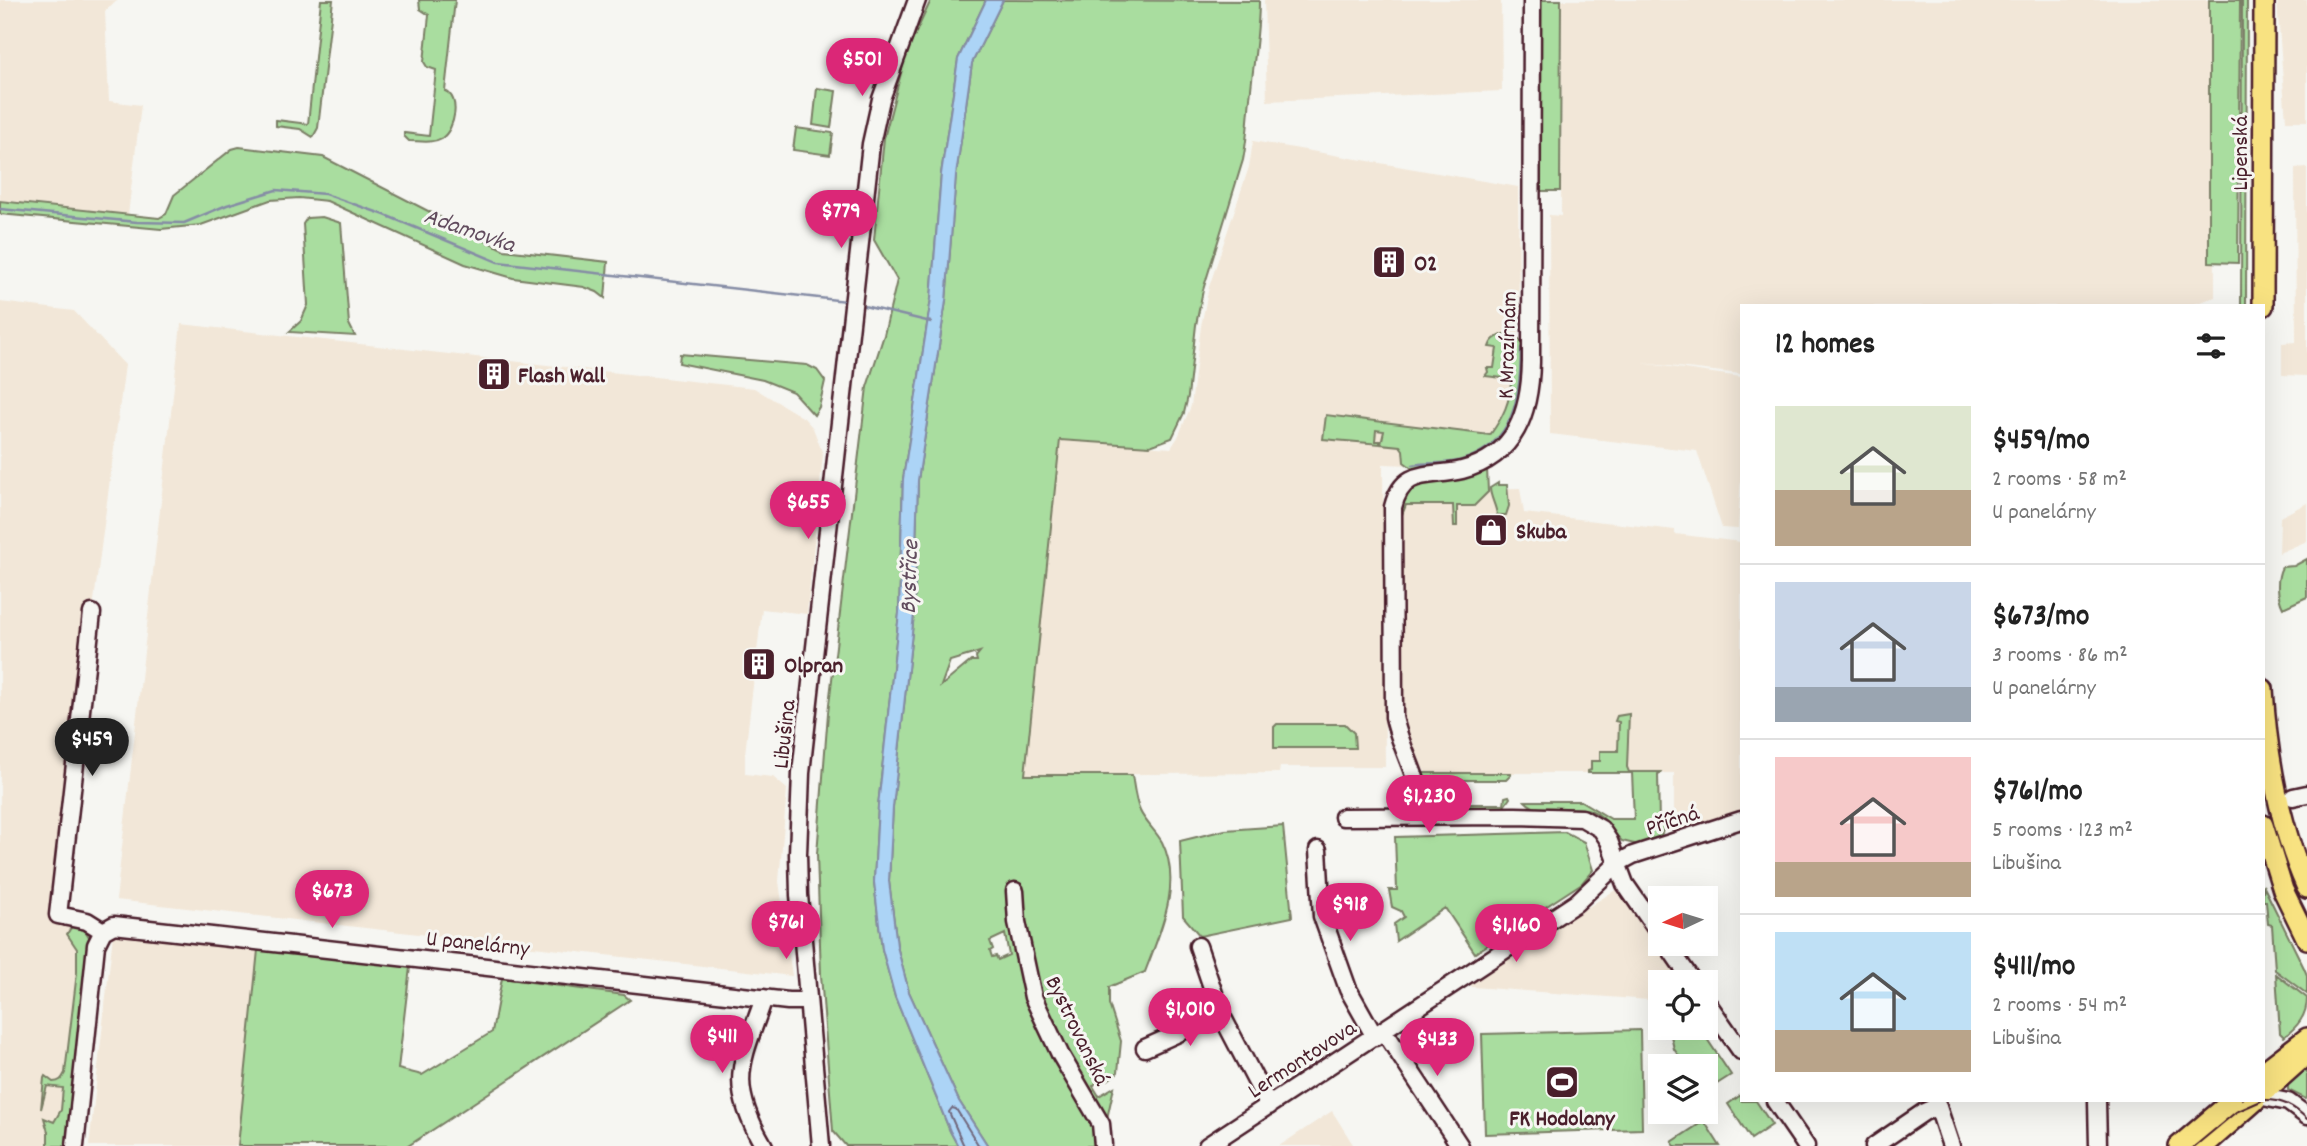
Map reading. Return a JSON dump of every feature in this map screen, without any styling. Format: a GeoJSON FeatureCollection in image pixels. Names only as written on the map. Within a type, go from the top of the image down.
{"type":"FeatureCollection","features":[{"type":"Feature","properties":{"kind":"main road","name":"Lipenská"},"geometry":{"type":"LineString","coordinates":[[2252,304],[2253,0]]}},
{"type":"Feature","properties":{"kind":"main road","name":"Lipenská"},"geometry":{"type":"LineString","coordinates":[[2263,304],[2264,0]]}},
{"type":"Feature","properties":{"kind":"main road"},"geometry":{"type":"LineString","coordinates":[[2265,714],[2276,793],[2291,848],[2307,888]]}},
{"type":"Feature","properties":{"kind":"main road"},"geometry":{"type":"LineString","coordinates":[[2265,832],[2283,890],[2307,939]]}},
{"type":"Feature","properties":{"kind":"main road"},"geometry":{"type":"LineString","coordinates":[[2265,1071],[2306,1042]]}},
{"type":"Feature","properties":{"kind":"main road"},"geometry":{"type":"LineString","coordinates":[[2265,1093],[2306,1042]]}},
{"type":"Feature","properties":{"kind":"main road"},"geometry":{"type":"LineString","coordinates":[[2179,1146],[2228,1108],[2251,1102]]}},
{"type":"Feature","properties":{"kind":"main road"},"geometry":{"type":"LineString","coordinates":[[2204,1146],[2228,1108]]}},
{"type":"Feature","properties":{"kind":"street","name":"Libušina"},"geometry":{"type":"LineString","coordinates":[[821,1146],[807,1001],[798,855],[801,773],[875,119],[917,0]]}},
{"type":"Feature","properties":{"kind":"street","name":"K Mrazírnám"},"geometry":{"type":"LineString","coordinates":[[1423,817],[1420,792],[1394,717],[1393,508],[1398,494],[1415,477],[1467,469],[1498,452],[1516,431],[1527,409],[1531,362],[1532,0]]}},
{"type":"Feature","properties":{"kind":"street","name":"U panelárny"},"geometry":{"type":"LineString","coordinates":[[92,613],[58,915],[87,922],[103,931],[114,925],[121,925],[807,1001]]}},
{"type":"Feature","properties":{"kind":"street"},"geometry":{"type":"LineString","coordinates":[[1343,817],[1582,818],[1601,829],[1614,851],[1625,884],[1648,917]]}},
{"type":"Feature","properties":{"kind":"street","name":"Příčná"},"geometry":{"type":"LineString","coordinates":[[1618,863],[1633,855],[1740,820]]}},
{"type":"Feature","properties":{"kind":"street"},"geometry":{"type":"LineString","coordinates":[[1318,850],[1322,916],[1336,960],[1353,999],[1460,1146]]}},
{"type":"Feature","properties":{"kind":"street","name":"Lermontovova"},"geometry":{"type":"LineString","coordinates":[[1207,1146],[1576,903],[1618,863]]}},
{"type":"Feature","properties":{"kind":"street","name":"Bystrovanská"},"geometry":{"type":"LineString","coordinates":[[1015,891],[1017,922],[1033,998],[1060,1054],[1101,1124],[1103,1146]]}},
{"type":"Feature","properties":{"kind":"street"},"geometry":{"type":"LineString","coordinates":[[75,1146],[96,945],[103,931]]}},
{"type":"Feature","properties":{"kind":"street"},"geometry":{"type":"LineString","coordinates":[[1198,946],[1221,1014],[1269,1106]]}},
{"type":"Feature","properties":{"kind":"street"},"geometry":{"type":"LineString","coordinates":[[764,998],[743,1062],[740,1085],[744,1107],[764,1146]]}},
{"type":"Feature","properties":{"kind":"street"},"geometry":{"type":"LineString","coordinates":[[1145,1048],[1221,1014]]}},
{"type":"Feature","properties":{"kind":"street"},"geometry":{"type":"LineString","coordinates":[[1718,1016],[1738,1040]]}},
{"type":"Feature","properties":{"kind":"street"},"geometry":{"type":"LineString","coordinates":[[2265,1096],[2288,1102],[2307,1116]]}},
{"type":"Feature","properties":{"kind":"street"},"geometry":{"type":"LineString","coordinates":[[1776,1102],[1806,1146]]}},
{"type":"Feature","properties":{"kind":"street"},"geometry":{"type":"LineString","coordinates":[[2098,1102],[2098,1146]]}},
{"type":"Feature","properties":{"kind":"street"},"geometry":{"type":"LineString","coordinates":[[1874,1146],[1937,1103],[1951,1146]]}},
{"type":"Feature","properties":{"kind":"shaded area"},"geometry":{"type":"Polygon","coordinates":[[[0,0],[118,0],[105,11],[109,101],[141,105],[128,215],[0,201],[0,0]]]}},
{"type":"Feature","properties":{"kind":"shaded area"},"geometry":{"type":"Polygon","coordinates":[[[1264,0],[1501,0],[1502,91],[1267,101],[1264,0]]]}},
{"type":"Feature","properties":{"kind":"shaded area"},"geometry":{"type":"Polygon","coordinates":[[[1562,0],[2214,0],[2215,297],[2194,304],[1740,304],[1740,374],[1641,363],[1740,377],[1738,529],[1722,528],[1697,451],[1550,434],[1549,215],[1561,216],[1562,0]]]}},
{"type":"Feature","properties":{"kind":"shaded area"},"geometry":{"type":"Polygon","coordinates":[[[2277,0],[2307,0],[2307,121],[2286,121],[2277,0]]]}},
{"type":"Feature","properties":{"kind":"shaded area"},"geometry":{"type":"Polygon","coordinates":[[[1253,141],[1518,187],[1517,395],[1486,444],[1411,465],[1383,464],[1385,767],[1280,767],[1279,773],[1025,775],[1060,440],[1171,448],[1191,406],[1209,287],[1249,167],[1253,141]]]}},
{"type":"Feature","properties":{"kind":"shaded area"},"geometry":{"type":"Polygon","coordinates":[[[2307,167],[2307,376],[2282,375],[2282,343],[2296,342],[2295,168],[2307,167]]]}},
{"type":"Feature","properties":{"kind":"shaded area"},"geometry":{"type":"Polygon","coordinates":[[[0,302],[74,311],[125,365],[52,920],[92,939],[65,1146],[0,1146],[0,302]]]}},
{"type":"Feature","properties":{"kind":"shaded area"},"geometry":{"type":"Polygon","coordinates":[[[181,324],[754,388],[804,418],[813,428],[823,454],[807,614],[762,609],[745,754],[745,774],[773,777],[787,789],[779,881],[792,976],[116,900],[181,324]]]}},
{"type":"Feature","properties":{"kind":"shaded area"},"geometry":{"type":"Polygon","coordinates":[[[1520,488],[1524,513],[1675,530],[1675,534],[1740,542],[1740,813],[1674,835],[1674,773],[1426,773],[1411,750],[1403,720],[1399,522],[1409,497],[1478,489],[1520,488]]]}},
{"type":"Feature","properties":{"kind":"shaded area"},"geometry":{"type":"Polygon","coordinates":[[[2307,503],[2307,541],[2279,553],[2280,517],[2307,503]]]}},
{"type":"Feature","properties":{"kind":"shaded area"},"geometry":{"type":"Polygon","coordinates":[[[1620,887],[1648,929],[1648,956],[1666,956],[1675,970],[1648,970],[1648,1000],[1472,987],[1469,983],[1620,887]]]}},
{"type":"Feature","properties":{"kind":"shaded area"},"geometry":{"type":"Polygon","coordinates":[[[113,935],[258,950],[238,1146],[89,1146],[113,935]]]}},
{"type":"Feature","properties":{"kind":"shaded area"},"geometry":{"type":"Polygon","coordinates":[[[1332,1111],[1354,1146],[1279,1146],[1332,1111]]]}},
{"type":"Feature","properties":{"kind":"green space"},"geometry":{"type":"Polygon","coordinates":[[[321,0],[333,0],[318,128],[313,137],[300,129],[276,126],[276,120],[308,124],[321,0]]]}},
{"type":"Feature","properties":{"kind":"green space"},"geometry":{"type":"Polygon","coordinates":[[[419,0],[455,0],[445,91],[450,94],[455,106],[453,121],[447,134],[430,142],[409,141],[404,136],[404,133],[429,136],[436,70],[427,67],[424,62],[429,15],[420,9],[419,0]]]}},
{"type":"Feature","properties":{"kind":"green space"},"geometry":{"type":"Polygon","coordinates":[[[931,0],[986,0],[958,59],[941,174],[931,299],[903,479],[899,613],[878,806],[874,882],[882,949],[895,997],[958,1146],[846,1146],[833,1131],[821,975],[817,854],[828,713],[867,387],[884,335],[897,280],[874,240],[884,138],[906,54],[931,0]]]}},
{"type":"Feature","properties":{"kind":"green space"},"geometry":{"type":"Polygon","coordinates":[[[1003,0],[1259,1],[1245,151],[1203,290],[1184,413],[1172,438],[1150,446],[1060,440],[1025,775],[1132,775],[1138,807],[1162,842],[1170,874],[1170,891],[1163,924],[1145,972],[1109,987],[1109,1004],[1121,1041],[1118,1072],[1108,1080],[1101,1078],[1093,1086],[1099,1096],[1114,1087],[1106,1123],[1062,1047],[1038,994],[1020,900],[1010,901],[1013,931],[1028,999],[1053,1052],[1105,1146],[988,1146],[959,1101],[909,992],[897,946],[889,881],[893,807],[914,614],[918,480],[946,301],[956,175],[972,63],[1003,0]],[[980,652],[950,661],[941,686],[971,661],[977,661],[976,657],[980,652]],[[1005,934],[990,941],[992,957],[996,956],[998,960],[1009,955],[1005,934]]]}},
{"type":"Feature","properties":{"kind":"green space"},"geometry":{"type":"Polygon","coordinates":[[[1539,0],[1561,0],[1560,191],[1540,191],[1539,0]]]}},
{"type":"Feature","properties":{"kind":"green space"},"geometry":{"type":"Polygon","coordinates":[[[2209,0],[2240,0],[2238,263],[2209,262],[2209,0]]]}},
{"type":"Feature","properties":{"kind":"green space"},"geometry":{"type":"Polygon","coordinates":[[[2242,0],[2247,0],[2246,304],[2241,304],[2242,0]]]}},
{"type":"Feature","properties":{"kind":"green space"},"geometry":{"type":"Polygon","coordinates":[[[817,88],[836,91],[831,128],[813,125],[817,88]]]}},
{"type":"Feature","properties":{"kind":"green space"},"geometry":{"type":"Polygon","coordinates":[[[796,128],[833,133],[830,155],[793,150],[796,128]]]}},
{"type":"Feature","properties":{"kind":"green space"},"geometry":{"type":"Polygon","coordinates":[[[239,147],[323,157],[504,250],[608,262],[605,298],[584,287],[513,278],[465,264],[327,201],[299,198],[270,200],[201,225],[161,229],[0,214],[0,201],[159,218],[166,214],[174,195],[232,149],[239,147]]]}},
{"type":"Feature","properties":{"kind":"green space"},"geometry":{"type":"Polygon","coordinates":[[[322,217],[341,223],[349,324],[355,336],[289,332],[301,321],[308,305],[303,224],[307,218],[322,217]]]}},
{"type":"Feature","properties":{"kind":"green space"},"geometry":{"type":"Polygon","coordinates":[[[1504,334],[1516,336],[1524,345],[1525,395],[1502,441],[1476,459],[1414,470],[1404,462],[1400,446],[1381,444],[1384,431],[1376,430],[1375,441],[1380,441],[1380,444],[1323,439],[1326,415],[1490,435],[1499,422],[1511,387],[1511,379],[1485,376],[1487,368],[1494,368],[1497,348],[1489,347],[1490,344],[1504,334]]]}},
{"type":"Feature","properties":{"kind":"green space"},"geometry":{"type":"Polygon","coordinates":[[[680,354],[807,365],[817,370],[825,381],[819,407],[814,415],[793,392],[763,380],[679,363],[680,354]]]}},
{"type":"Feature","properties":{"kind":"green space"},"geometry":{"type":"Polygon","coordinates":[[[1487,468],[1488,492],[1474,506],[1457,506],[1457,526],[1454,526],[1453,505],[1406,505],[1399,522],[1404,498],[1422,482],[1460,478],[1487,468]]]}},
{"type":"Feature","properties":{"kind":"green space"},"geometry":{"type":"Polygon","coordinates":[[[1498,483],[1507,485],[1509,506],[1506,515],[1497,515],[1491,495],[1490,488],[1498,483]]]}},
{"type":"Feature","properties":{"kind":"green space"},"geometry":{"type":"Polygon","coordinates":[[[2307,559],[2307,597],[2283,608],[2278,587],[2282,567],[2294,566],[2307,559]]]}},
{"type":"Feature","properties":{"kind":"green space"},"geometry":{"type":"Polygon","coordinates":[[[1629,714],[1629,772],[1662,772],[1658,774],[1659,823],[1664,825],[1658,838],[1636,847],[1635,844],[1622,841],[1600,816],[1590,810],[1539,809],[1525,801],[1581,801],[1611,819],[1634,819],[1632,773],[1588,773],[1591,770],[1591,761],[1600,761],[1600,751],[1618,751],[1619,722],[1615,721],[1617,716],[1629,714]]]}},
{"type":"Feature","properties":{"kind":"green space"},"geometry":{"type":"Polygon","coordinates":[[[1277,724],[1345,724],[1354,733],[1355,748],[1274,748],[1274,727],[1277,724]]]}},
{"type":"Feature","properties":{"kind":"green space"},"geometry":{"type":"Polygon","coordinates":[[[1419,773],[1511,775],[1506,780],[1422,780],[1419,773]]]}},
{"type":"Feature","properties":{"kind":"green space"},"geometry":{"type":"Polygon","coordinates":[[[1509,796],[1502,809],[1440,809],[1434,804],[1504,804],[1505,797],[1509,796]]]}},
{"type":"Feature","properties":{"kind":"green space"},"geometry":{"type":"Polygon","coordinates":[[[1283,826],[1292,917],[1200,936],[1183,916],[1180,841],[1225,830],[1283,826]]]}},
{"type":"Feature","properties":{"kind":"green space"},"geometry":{"type":"Polygon","coordinates":[[[1565,832],[1584,842],[1593,870],[1582,883],[1475,953],[1445,908],[1396,941],[1394,924],[1404,917],[1401,911],[1392,907],[1389,890],[1397,890],[1395,837],[1565,832]]]}},
{"type":"Feature","properties":{"kind":"green space"},"geometry":{"type":"Polygon","coordinates":[[[2265,889],[2307,975],[2307,994],[2275,970],[2272,925],[2268,924],[2265,889]]]}},
{"type":"Feature","properties":{"kind":"green space"},"geometry":{"type":"Polygon","coordinates":[[[77,925],[84,929],[91,940],[68,1146],[48,1146],[44,1118],[54,1122],[61,1110],[63,1088],[47,1086],[41,1109],[44,1078],[45,1076],[53,1082],[62,1078],[65,1073],[77,972],[77,949],[67,934],[72,926],[77,925]]]}},
{"type":"Feature","properties":{"kind":"green space"},"geometry":{"type":"Polygon","coordinates":[[[258,950],[410,967],[398,1069],[422,1075],[492,1032],[502,978],[624,995],[630,1000],[408,1146],[238,1146],[258,950]]]}},
{"type":"Feature","properties":{"kind":"green space"},"geometry":{"type":"Polygon","coordinates":[[[2276,974],[2307,998],[2300,1020],[2284,1037],[2280,1033],[2276,974]]]}},
{"type":"Feature","properties":{"kind":"green space","name":"FK Hodolany"},"geometry":{"type":"Polygon","coordinates":[[[1640,1030],[1642,1129],[1485,1134],[1482,1034],[1640,1030]]]}},
{"type":"Feature","properties":{"kind":"green space"},"geometry":{"type":"Polygon","coordinates":[[[1672,1040],[1708,1040],[1717,1054],[1678,1054],[1672,1040]]]}},
{"type":"Feature","properties":{"kind":"green space"},"geometry":{"type":"Polygon","coordinates":[[[1718,1056],[1731,1075],[1718,1083],[1718,1056]]]}},
{"type":"Feature","properties":{"kind":"green space"},"geometry":{"type":"Polygon","coordinates":[[[2307,1068],[2306,1099],[2288,1090],[2288,1084],[2307,1068]]]}},
{"type":"Feature","properties":{"kind":"green space"},"geometry":{"type":"Polygon","coordinates":[[[1740,1096],[1740,1102],[1757,1102],[1772,1125],[1751,1139],[1728,1104],[1740,1096]]]}},
{"type":"Feature","properties":{"kind":"green space"},"geometry":{"type":"Polygon","coordinates":[[[1699,1124],[1706,1124],[1720,1146],[1675,1146],[1672,1142],[1699,1124]]]}},
{"type":"Feature","properties":{"kind":"water","name":"Bystřice"},"geometry":{"type":"Polygon","coordinates":[[[986,0],[1003,0],[972,63],[956,175],[946,301],[918,480],[914,614],[893,807],[889,881],[897,946],[909,992],[959,1101],[988,1146],[958,1146],[895,997],[882,949],[874,882],[878,806],[899,613],[903,479],[931,299],[941,174],[958,59],[986,0]]]}},
{"type":"Feature","properties":{"kind":"waterway","name":"Adamovka"},"geometry":{"type":"LineString","coordinates":[[0,209],[137,222],[184,223],[227,205],[276,190],[325,194],[385,215],[498,262],[846,301]]}},
{"type":"Feature","properties":{"kind":"waterway","name":"Adamovka"},"geometry":{"type":"LineString","coordinates":[[860,305],[931,322]]}},
{"type":"Feature","properties":{"kind":"waterway"},"geometry":{"type":"LineString","coordinates":[[1413,465],[1462,460],[1480,453],[1494,442],[1504,430],[1516,400],[1521,348]]}},
{"type":"Feature","properties":{"kind":"tram line"},"geometry":{"type":"LineString","coordinates":[[2265,1100],[2287,1104],[2307,1119]]}},
{"type":"Feature","properties":{"kind":"tram line"},"geometry":{"type":"LineString","coordinates":[[2195,1146],[2236,1112],[2259,1102]]}},
{"type":"Feature","properties":{"kind":"place","name":"O2"},"geometry":{"type":"Point","coordinates":[1389,262]}},
{"type":"Feature","properties":{"kind":"place","name":"Flash Wall"},"geometry":{"type":"Point","coordinates":[494,374]}},
{"type":"Feature","properties":{"kind":"place","name":"Skuba"},"geometry":{"type":"Point","coordinates":[1491,530]}},
{"type":"Feature","properties":{"kind":"place","name":"Olpran"},"geometry":{"type":"Point","coordinates":[759,664]}},
{"type":"Feature","properties":{"kind":"place","name":"FK Hodolany"},"geometry":{"type":"Point","coordinates":[1562,1082]}}]}
